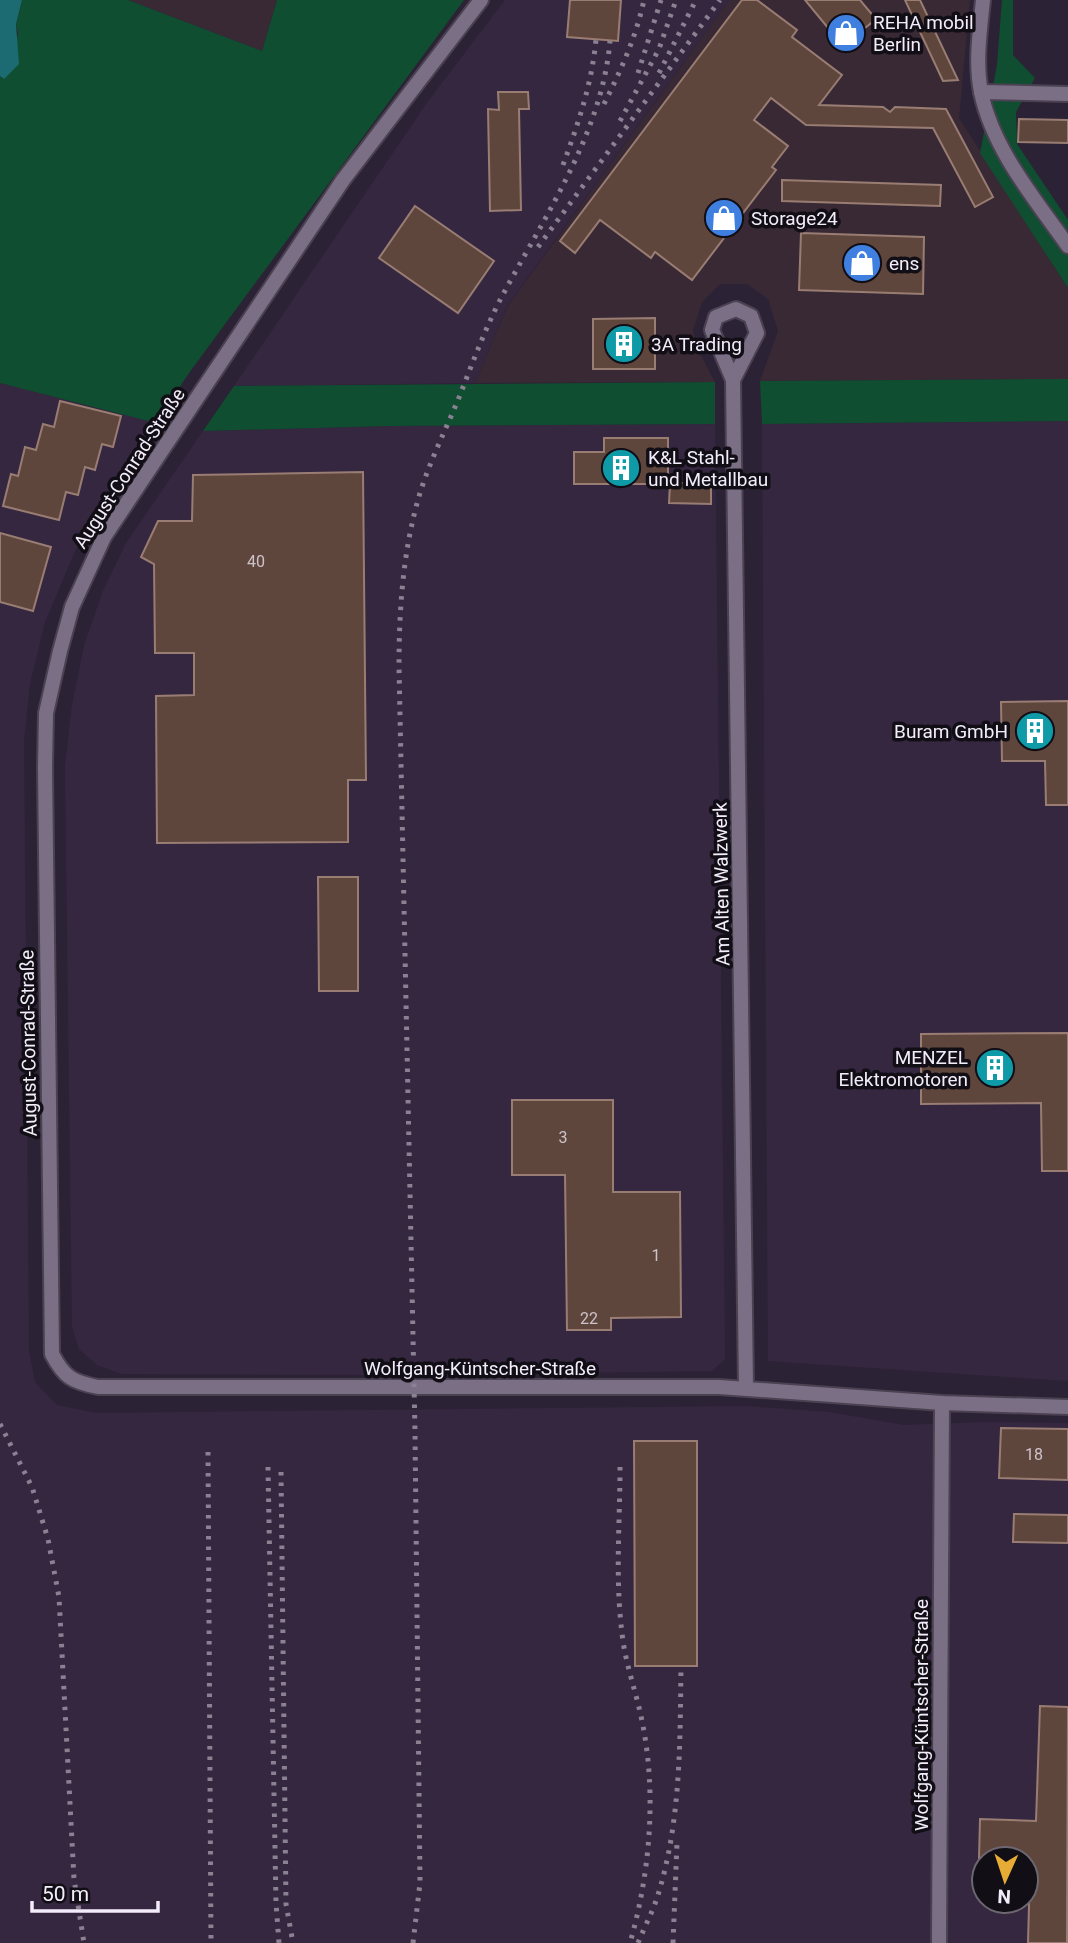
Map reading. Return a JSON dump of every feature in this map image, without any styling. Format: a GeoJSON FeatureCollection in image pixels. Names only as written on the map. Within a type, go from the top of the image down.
{"type":"FeatureCollection","features":[{"type":"Feature","properties":{"kind":"street","name":"August-Conrad-Straße"},"geometry":{"type":"LineString","coordinates":[[50,1334],[44,768],[46,713],[72,607],[104,537],[343,180],[481,0]]}},
{"type":"Feature","properties":{"kind":"street"},"geometry":{"type":"LineString","coordinates":[[983,0],[978,48],[981,92],[1003,153],[1068,246]]}},
{"type":"Feature","properties":{"kind":"street"},"geometry":{"type":"LineString","coordinates":[[981,92],[1068,94]]}},
{"type":"Feature","properties":{"kind":"street","name":"Am Alten Walzwerk"},"geometry":{"type":"LineString","coordinates":[[733,380],[757,333],[751,316],[736,309],[716,317],[712,330],[733,380],[746,1388]]}},
{"type":"Feature","properties":{"kind":"street","name":"Wolfgang-Küntscher-Straße"},"geometry":{"type":"LineString","coordinates":[[50,1334],[52,1354],[59,1369],[75,1382],[97,1387],[746,1388],[942,1403],[1068,1407]]}},
{"type":"Feature","properties":{"kind":"street","name":"Wolfgang-Küntscher-Straße"},"geometry":{"type":"LineString","coordinates":[[939,1943],[942,1403]]}},
{"type":"Feature","properties":{"kind":"shaded area"},"geometry":{"type":"Polygon","coordinates":[[[0,0],[22,0],[16,24],[19,64],[4,79],[0,76],[0,0]]]}},
{"type":"Feature","properties":{"kind":"shaded area"},"geometry":{"type":"Polygon","coordinates":[[[22,0],[128,0],[262,51],[277,0],[464,0],[189,373],[156,423],[0,383],[0,76],[4,79],[18,34],[16,24],[22,0]]]}},
{"type":"Feature","properties":{"kind":"shaded area"},"geometry":{"type":"Polygon","coordinates":[[[128,0],[277,0],[262,51],[128,0]]]}},
{"type":"Feature","properties":{"kind":"shaded area"},"geometry":{"type":"Polygon","coordinates":[[[505,0],[729,0],[507,306],[475,383],[234,386],[429,100],[505,0]]]}},
{"type":"Feature","properties":{"kind":"shaded area"},"geometry":{"type":"Polygon","coordinates":[[[729,0],[970,0],[959,118],[1068,288],[1068,379],[760,381],[778,331],[768,299],[747,284],[720,284],[702,302],[693,330],[698,350],[715,382],[475,383],[507,307],[729,0]]]}},
{"type":"Feature","properties":{"kind":"shaded area"},"geometry":{"type":"Polygon","coordinates":[[[1002,0],[1013,0],[1013,55],[1035,78],[1016,112],[1017,144],[1068,220],[1068,288],[980,153],[997,65],[1002,0]]]}},
{"type":"Feature","properties":{"kind":"shaded area"},"geometry":{"type":"Polygon","coordinates":[[[1068,379],[1068,421],[762,424],[760,381],[1068,379]]]}},
{"type":"Feature","properties":{"kind":"shaded area"},"geometry":{"type":"Polygon","coordinates":[[[715,382],[715,424],[389,426],[203,431],[234,386],[715,382]]]}},
{"type":"Feature","properties":{"kind":"shaded area"},"geometry":{"type":"Polygon","coordinates":[[[0,383],[156,423],[76,549],[45,622],[30,684],[24,739],[29,1351],[35,1382],[57,1405],[96,1413],[746,1406],[829,1412],[904,1425],[1068,1423],[1068,1943],[0,1943],[0,383]]]}},
{"type":"Feature","properties":{"kind":"shaded area"},"geometry":{"type":"Polygon","coordinates":[[[1068,421],[1068,1381],[768,1361],[762,424],[1068,421]]]}},
{"type":"Feature","properties":{"kind":"shaded area"},"geometry":{"type":"Polygon","coordinates":[[[715,424],[725,1359],[712,1371],[402,1375],[122,1374],[97,1365],[79,1349],[72,1327],[65,767],[72,705],[84,646],[102,593],[126,543],[203,431],[389,426],[715,424]]]}},
{"type":"Feature","properties":{"kind":"building"},"geometry":{"type":"Polygon","coordinates":[[[570,0],[621,0],[618,41],[567,37],[570,0]]]}},
{"type":"Feature","properties":{"kind":"building"},"geometry":{"type":"Polygon","coordinates":[[[742,0],[757,0],[797,30],[792,37],[842,75],[819,105],[883,107],[890,112],[895,107],[946,109],[993,197],[975,207],[933,128],[806,125],[771,98],[754,120],[788,146],[772,167],[776,170],[692,280],[655,252],[651,258],[600,220],[575,253],[560,241],[742,0]]]}},
{"type":"Feature","properties":{"kind":"building","name":"REHA mobil Berlin"},"geometry":{"type":"Polygon","coordinates":[[[805,0],[860,0],[876,19],[843,46],[805,0]]]}},
{"type":"Feature","properties":{"kind":"building"},"geometry":{"type":"Polygon","coordinates":[[[905,0],[920,0],[958,80],[943,81],[905,0]]]}},
{"type":"Feature","properties":{"kind":"building"},"geometry":{"type":"Polygon","coordinates":[[[498,92],[528,92],[529,109],[519,109],[521,210],[490,211],[488,109],[499,110],[498,92]]]}},
{"type":"Feature","properties":{"kind":"building"},"geometry":{"type":"Polygon","coordinates":[[[1019,119],[1068,120],[1068,143],[1018,142],[1019,119]]]}},
{"type":"Feature","properties":{"kind":"building"},"geometry":{"type":"Polygon","coordinates":[[[782,180],[941,185],[940,206],[782,201],[782,180]]]}},
{"type":"Feature","properties":{"kind":"building"},"geometry":{"type":"Polygon","coordinates":[[[415,206],[494,261],[458,313],[379,258],[415,206]]]}},
{"type":"Feature","properties":{"kind":"building","name":"ens"},"geometry":{"type":"Polygon","coordinates":[[[801,233],[924,237],[923,294],[799,290],[801,233]]]}},
{"type":"Feature","properties":{"kind":"building","name":"3A Trading"},"geometry":{"type":"Polygon","coordinates":[[[655,318],[655,369],[593,369],[593,319],[655,318]]]}},
{"type":"Feature","properties":{"kind":"building"},"geometry":{"type":"Polygon","coordinates":[[[60,401],[121,416],[113,447],[102,444],[95,470],[85,467],[78,495],[66,492],[59,520],[3,506],[11,474],[18,476],[25,447],[36,450],[43,424],[54,427],[60,401]]]}},
{"type":"Feature","properties":{"kind":"building","name":"K&L Stahl- und Metallbau"},"geometry":{"type":"Polygon","coordinates":[[[604,438],[668,438],[668,484],[574,484],[574,452],[604,452],[604,438]]]}},
{"type":"Feature","properties":{"kind":"building"},"geometry":{"type":"Polygon","coordinates":[[[363,472],[366,780],[348,780],[348,842],[157,843],[156,696],[194,695],[194,653],[155,653],[154,564],[141,557],[158,521],[192,521],[193,475],[363,472]]]}},
{"type":"Feature","properties":{"kind":"building"},"geometry":{"type":"Polygon","coordinates":[[[670,483],[711,483],[711,504],[669,503],[670,483]]]}},
{"type":"Feature","properties":{"kind":"building"},"geometry":{"type":"Polygon","coordinates":[[[0,533],[51,547],[33,611],[0,602],[0,533]]]}},
{"type":"Feature","properties":{"kind":"building","name":"Buram GmbH"},"geometry":{"type":"Polygon","coordinates":[[[1068,701],[1068,805],[1046,805],[1045,761],[1002,761],[1001,702],[1068,701]]]}},
{"type":"Feature","properties":{"kind":"building"},"geometry":{"type":"Polygon","coordinates":[[[318,877],[358,877],[358,991],[319,991],[318,877]]]}},
{"type":"Feature","properties":{"kind":"building","name":"MENZEL Elektromotoren"},"geometry":{"type":"Polygon","coordinates":[[[1068,1033],[1068,1171],[1042,1171],[1041,1103],[921,1104],[921,1034],[1068,1033]]]}},
{"type":"Feature","properties":{"kind":"building"},"geometry":{"type":"Polygon","coordinates":[[[512,1100],[613,1100],[613,1192],[680,1192],[681,1317],[611,1318],[611,1330],[567,1330],[565,1175],[512,1175],[512,1100]]]}},
{"type":"Feature","properties":{"kind":"building"},"geometry":{"type":"Polygon","coordinates":[[[1001,1428],[1068,1429],[1068,1480],[999,1478],[1001,1428]]]}},
{"type":"Feature","properties":{"kind":"building"},"geometry":{"type":"Polygon","coordinates":[[[634,1441],[697,1441],[697,1666],[635,1666],[634,1441]]]}},
{"type":"Feature","properties":{"kind":"building"},"geometry":{"type":"Polygon","coordinates":[[[1014,1514],[1068,1515],[1068,1543],[1013,1542],[1014,1514]]]}},
{"type":"Feature","properties":{"kind":"building"},"geometry":{"type":"Polygon","coordinates":[[[1040,1706],[1068,1707],[1067,1943],[1028,1943],[1029,1915],[1040,1915],[1040,1845],[979,1845],[980,1819],[1036,1821],[1040,1706]]]}},
{"type":"Feature","properties":{"kind":"railway"},"geometry":{"type":"LineString","coordinates":[[604,104],[627,53],[644,0]]}},
{"type":"Feature","properties":{"kind":"railway"},"geometry":{"type":"LineString","coordinates":[[638,73],[661,0]]}},
{"type":"Feature","properties":{"kind":"railway"},"geometry":{"type":"LineString","coordinates":[[620,121],[659,49],[676,0]]}},
{"type":"Feature","properties":{"kind":"railway"},"geometry":{"type":"LineString","coordinates":[[659,73],[696,0]]}},
{"type":"Feature","properties":{"kind":"railway"},"geometry":{"type":"LineString","coordinates":[[538,247],[720,0]]}},
{"type":"Feature","properties":{"kind":"railway"},"geometry":{"type":"LineString","coordinates":[[563,165],[588,88],[596,39]]}},
{"type":"Feature","properties":{"kind":"railway"},"geometry":{"type":"LineString","coordinates":[[413,1943],[420,1883],[415,1432],[399,667],[403,579],[414,514],[428,469],[493,314],[583,143],[605,76],[610,41]]}},
{"type":"Feature","properties":{"kind":"railway"},"geometry":{"type":"LineString","coordinates":[[0,1424],[32,1487],[48,1539],[59,1597],[74,1879],[84,1943]]}},
{"type":"Feature","properties":{"kind":"railway"},"geometry":{"type":"LineString","coordinates":[[208,1452],[211,1943]]}},
{"type":"Feature","properties":{"kind":"railway"},"geometry":{"type":"LineString","coordinates":[[268,1467],[279,1943]]}},
{"type":"Feature","properties":{"kind":"railway"},"geometry":{"type":"LineString","coordinates":[[620,1467],[620,1612],[626,1655],[647,1748],[650,1804],[647,1861],[630,1943]]}},
{"type":"Feature","properties":{"kind":"railway"},"geometry":{"type":"LineString","coordinates":[[281,1472],[286,1904],[293,1943]]}},
{"type":"Feature","properties":{"kind":"railway"},"geometry":{"type":"LineString","coordinates":[[638,1943],[657,1898],[671,1841],[678,1783],[681,1666]]}},
{"type":"Feature","properties":{"kind":"railway"},"geometry":{"type":"LineString","coordinates":[[673,1943],[677,1843]]}},
{"type":"Feature","properties":{"kind":"place","name":"REHA mobil Berlin"},"geometry":{"type":"Point","coordinates":[846,33]}},
{"type":"Feature","properties":{"kind":"place","name":"Storage24"},"geometry":{"type":"Point","coordinates":[724,218]}},
{"type":"Feature","properties":{"kind":"place","name":"ens"},"geometry":{"type":"Point","coordinates":[862,263]}},
{"type":"Feature","properties":{"kind":"place","name":"3A Trading"},"geometry":{"type":"Point","coordinates":[624,344]}},
{"type":"Feature","properties":{"kind":"place","name":"K&L Stahl- und Metallbau"},"geometry":{"type":"Point","coordinates":[621,468]}},
{"type":"Feature","properties":{"kind":"place","name":"Buram GmbH"},"geometry":{"type":"Point","coordinates":[1035,731]}},
{"type":"Feature","properties":{"kind":"place","name":"MENZEL Elektromotoren"},"geometry":{"type":"Point","coordinates":[995,1068]}}]}
